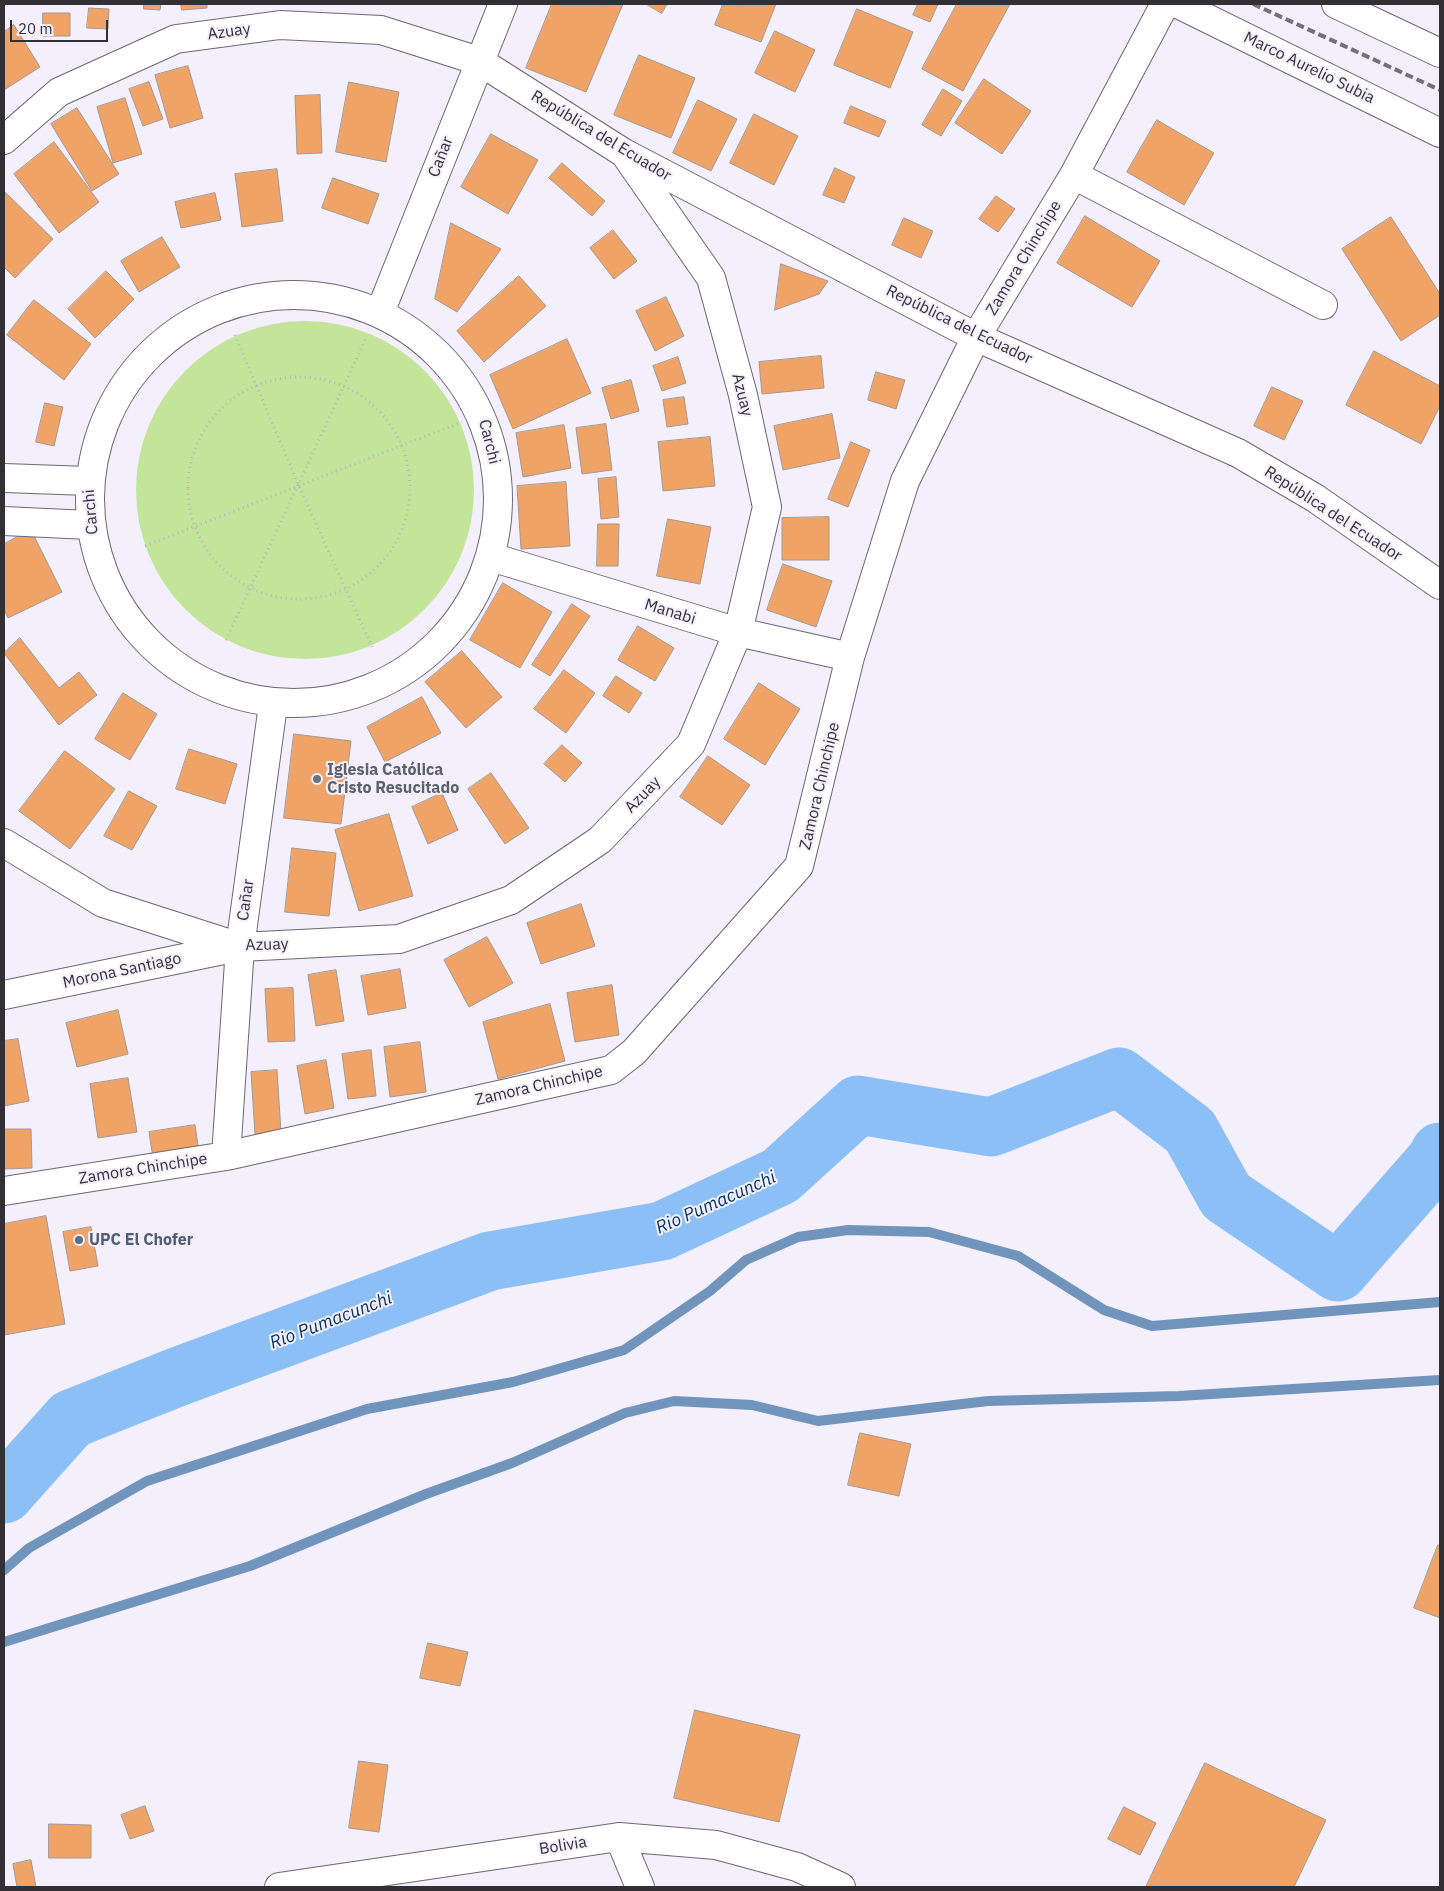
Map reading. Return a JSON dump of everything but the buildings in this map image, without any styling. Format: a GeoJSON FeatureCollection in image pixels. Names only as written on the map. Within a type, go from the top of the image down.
{"type":"FeatureCollection","features":[{"type":"Feature","properties":{"kind":"street","name":"Cañar"},"geometry":{"type":"LineString","coordinates":[[375,321],[503,4]]}},
{"type":"Feature","properties":{"kind":"street","name":"Zamora Chinchipe"},"geometry":{"type":"LineString","coordinates":[[4,1192],[226,1156],[611,1070],[622,1063],[800,866],[850,657],[905,480],[976,338],[1074,175],[1165,4]]}},
{"type":"Feature","properties":{"kind":"street","name":"Marco Aurelio Subia"},"geometry":{"type":"LineString","coordinates":[[1178,4],[1440,133]]}},
{"type":"Feature","properties":{"kind":"street"},"geometry":{"type":"LineString","coordinates":[[1336,4],[1440,53]]}},
{"type":"Feature","properties":{"kind":"street","name":"Azuay"},"geometry":{"type":"LineString","coordinates":[[4,140],[59,92],[176,39],[280,25],[381,30],[479,61]]}},
{"type":"Feature","properties":{"kind":"street","name":"República del Ecuador"},"geometry":{"type":"LineString","coordinates":[[479,61],[624,153],[976,338],[1238,453],[1315,498],[1440,584]]}},
{"type":"Feature","properties":{"kind":"street","name":"Azuay"},"geometry":{"type":"LineString","coordinates":[[4,842],[103,903],[240,947],[399,939],[511,900],[600,840],[691,744],[738,632],[767,506],[743,395],[711,278],[624,153]]}},
{"type":"Feature","properties":{"kind":"street"},"geometry":{"type":"LineString","coordinates":[[1074,175],[1323,304]]}},
{"type":"Feature","properties":{"kind":"street","name":"Carchi"},"geometry":{"type":"LineString","coordinates":[[285,292],[375,321],[441,352],[482,413],[500,485],[492,557],[460,621],[408,670],[344,699],[273,705],[200,683],[139,636],[100,571],[89,525],[88,482],[120,388],[191,320],[285,292]]}},
{"type":"Feature","properties":{"kind":"street"},"geometry":{"type":"LineString","coordinates":[[4,478],[88,482]]}},
{"type":"Feature","properties":{"kind":"street"},"geometry":{"type":"LineString","coordinates":[[4,521],[89,525]]}},
{"type":"Feature","properties":{"kind":"street","name":"Manabi"},"geometry":{"type":"LineString","coordinates":[[492,557],[738,632],[850,657]]}},
{"type":"Feature","properties":{"kind":"street","name":"Cañar"},"geometry":{"type":"LineString","coordinates":[[226,1156],[240,947],[273,705]]}},
{"type":"Feature","properties":{"kind":"street","name":"Morona Santiago"},"geometry":{"type":"LineString","coordinates":[[4,995],[240,947]]}},
{"type":"Feature","properties":{"kind":"street"},"geometry":{"type":"LineString","coordinates":[[619,1838],[640,1887]]}},
{"type":"Feature","properties":{"kind":"street","name":"Bolivia"},"geometry":{"type":"LineString","coordinates":[[278,1887],[619,1838],[716,1845],[797,1867],[841,1887]]}},
{"type":"Feature","properties":{"kind":"path"},"geometry":{"type":"LineString","coordinates":[[226,640],[375,321]]}},
{"type":"Feature","properties":{"kind":"path"},"geometry":{"type":"LineString","coordinates":[[235,335],[299,486],[372,647]]}},
{"type":"Feature","properties":{"kind":"path"},"geometry":{"type":"LineString","coordinates":[[301,375],[345,384],[381,409],[404,445],[412,502],[390,555],[346,591],[298,602],[250,591],[215,564],[193,527],[188,471],[211,419],[256,384],[301,375]]}},
{"type":"Feature","properties":{"kind":"path"},"geometry":{"type":"LineString","coordinates":[[145,546],[462,422]]}},
{"type":"Feature","properties":{"kind":"green space"},"geometry":{"type":"Polygon","coordinates":[[[305,321],[338,324],[370,334],[399,350],[424,371],[445,396],[461,425],[471,457],[474,490],[471,523],[461,555],[445,584],[424,609],[399,630],[370,646],[338,656],[305,659],[272,656],[240,646],[211,630],[186,609],[165,584],[149,555],[139,523],[136,490],[139,457],[149,425],[165,396],[186,371],[211,350],[240,334],[272,324],[305,321]]]}},
{"type":"Feature","properties":{"kind":"waterway","name":"Rio Pumacunchi"},"geometry":{"type":"LineString","coordinates":[[4,1494],[71,1419],[177,1377],[490,1261],[662,1231],[780,1176],[858,1105],[991,1127],[1119,1077],[1190,1131],[1226,1196],[1338,1272],[1437,1159],[1440,1152]]}},
{"type":"Feature","properties":{"kind":"waterway"},"geometry":{"type":"LineString","coordinates":[[4,1570],[29,1548],[147,1481],[367,1409],[513,1382],[624,1350],[710,1291],[746,1260],[798,1237],[848,1230],[929,1232],[1018,1256],[1104,1310],[1152,1326],[1440,1302]]}},
{"type":"Feature","properties":{"kind":"waterway"},"geometry":{"type":"LineString","coordinates":[[4,1642],[250,1566],[426,1494],[512,1463],[625,1413],[674,1401],[752,1405],[818,1421],[988,1401],[1179,1396],[1440,1380]]}},
{"type":"Feature","properties":{"kind":"railway"},"geometry":{"type":"LineString","coordinates":[[1253,4],[1440,90]]}},
{"type":"Feature","properties":{"kind":"place","name":"Iglesia Católica Cristo Resucitado"},"geometry":{"type":"Point","coordinates":[317,779]}},
{"type":"Feature","properties":{"kind":"place","name":"UPC El Chofer"},"geometry":{"type":"Point","coordinates":[79,1240]}}]}
